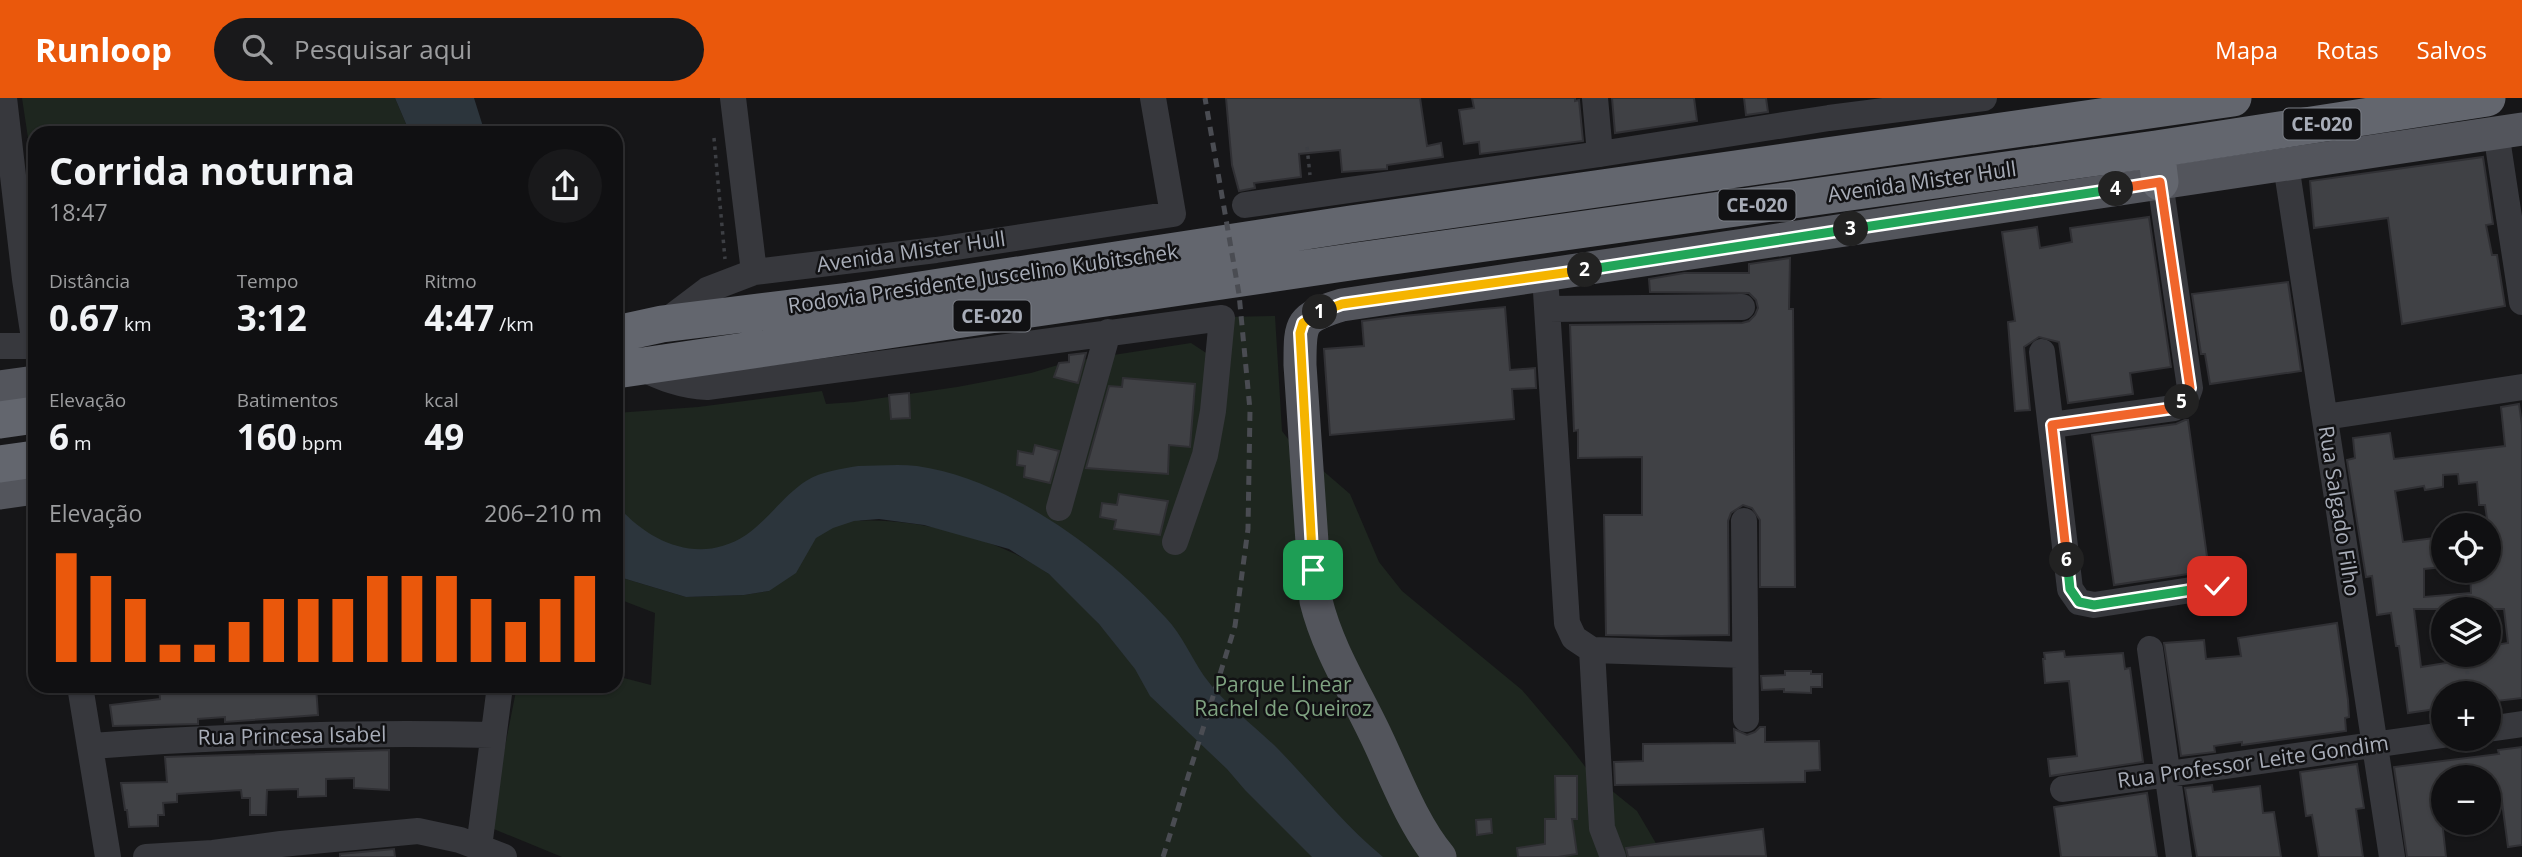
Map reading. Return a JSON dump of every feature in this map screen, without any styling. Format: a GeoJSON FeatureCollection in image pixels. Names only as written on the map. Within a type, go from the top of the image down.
{"type":"FeatureCollection","features":[{"type":"Feature","properties":{"kind":"highway","name":"Avenida Mister Hull"},"geometry":{"type":"LineString","coordinates":[[1351,224],[2130,106],[2233,98]]}},
{"type":"Feature","properties":{"kind":"highway","name":"Avenida Mister Hull"},"geometry":{"type":"LineString","coordinates":[[1357,261],[2158,166],[2499,114]]}},
{"type":"Feature","properties":{"kind":"highway","name":"Rodovia Presidente Juscelino Kubitschek"},"geometry":{"type":"LineString","coordinates":[[633,349],[849,301],[1351,224]]}},
{"type":"Feature","properties":{"kind":"highway","name":"Rodovia Presidente Juscelino Kubitschek"},"geometry":{"type":"LineString","coordinates":[[633,349],[1134,295],[1357,261]]}},
{"type":"Feature","properties":{"kind":"highway"},"geometry":{"type":"LineString","coordinates":[[0,420],[28,416]]}},
{"type":"Feature","properties":{"kind":"highway"},"geometry":{"type":"LineString","coordinates":[[0,464],[28,459]]}},
{"type":"Feature","properties":{"kind":"main road","name":"Avenida Mister Hull"},"geometry":{"type":"LineString","coordinates":[[1440,857],[1413,814],[1322,626],[1313,570],[1300,333],[1303,323],[1342,304],[1545,276],[2158,166],[2286,165],[2499,114]]}},
{"type":"Feature","properties":{"kind":"main road"},"geometry":{"type":"LineString","coordinates":[[0,387],[28,383]]}},
{"type":"Feature","properties":{"kind":"main road"},"geometry":{"type":"LineString","coordinates":[[0,493],[28,489]]}},
{"type":"Feature","properties":{"kind":"street"},"geometry":{"type":"LineString","coordinates":[[4,98],[28,299]]}},
{"type":"Feature","properties":{"kind":"street"},"geometry":{"type":"LineString","coordinates":[[733,98],[754,272]]}},
{"type":"Feature","properties":{"kind":"street","name":"Avenida Mister Hull"},"geometry":{"type":"LineString","coordinates":[[633,349],[707,290],[754,272],[936,250],[1174,214],[1153,98]]}},
{"type":"Feature","properties":{"kind":"street"},"geometry":{"type":"LineString","coordinates":[[1595,98],[1600,154]]}},
{"type":"Feature","properties":{"kind":"street"},"geometry":{"type":"LineString","coordinates":[[1245,205],[1600,154],[1827,108],[1984,98]]}},
{"type":"Feature","properties":{"kind":"street"},"geometry":{"type":"LineString","coordinates":[[2499,114],[2522,302]]}},
{"type":"Feature","properties":{"kind":"street","name":"Rua Salgado Filho"},"geometry":{"type":"LineString","coordinates":[[2286,165],[2392,857]]}},
{"type":"Feature","properties":{"kind":"street"},"geometry":{"type":"LineString","coordinates":[[2052,425],[2174,408],[2185,401],[2190,388],[2158,166]]}},
{"type":"Feature","properties":{"kind":"street"},"geometry":{"type":"LineString","coordinates":[[1545,276],[1567,623],[1574,638],[1592,650],[1745,655]]}},
{"type":"Feature","properties":{"kind":"street"},"geometry":{"type":"LineString","coordinates":[[1548,309],[1742,307]]}},
{"type":"Feature","properties":{"kind":"street"},"geometry":{"type":"LineString","coordinates":[[633,349],[673,382],[707,387],[1222,318],[1213,411],[1205,456],[1175,542]]}},
{"type":"Feature","properties":{"kind":"street"},"geometry":{"type":"LineString","coordinates":[[1059,508],[1108,332]]}},
{"type":"Feature","properties":{"kind":"street"},"geometry":{"type":"LineString","coordinates":[[0,346],[28,345]]}},
{"type":"Feature","properties":{"kind":"street"},"geometry":{"type":"LineString","coordinates":[[2042,352],[2070,589],[2079,602],[2094,605],[2217,586]]}},
{"type":"Feature","properties":{"kind":"street"},"geometry":{"type":"LineString","coordinates":[[2325,416],[2522,387]]}},
{"type":"Feature","properties":{"kind":"street"},"geometry":{"type":"LineString","coordinates":[[1744,522],[1746,719]]}},
{"type":"Feature","properties":{"kind":"street"},"geometry":{"type":"LineString","coordinates":[[2150,649],[2179,857]]}},
{"type":"Feature","properties":{"kind":"street"},"geometry":{"type":"LineString","coordinates":[[1592,650],[1602,828],[1613,857]]}},
{"type":"Feature","properties":{"kind":"street"},"geometry":{"type":"LineString","coordinates":[[82,693],[99,746],[123,857]]}},
{"type":"Feature","properties":{"kind":"street"},"geometry":{"type":"LineString","coordinates":[[98,693],[99,746],[108,857]]}},
{"type":"Feature","properties":{"kind":"street"},"geometry":{"type":"LineString","coordinates":[[479,847],[499,693]]}},
{"type":"Feature","properties":{"kind":"street"},"geometry":{"type":"LineString","coordinates":[[2501,727],[2522,724]]}},
{"type":"Feature","properties":{"kind":"street","name":"Rua Princesa Isabel"},"geometry":{"type":"LineString","coordinates":[[99,746],[214,737],[421,733],[493,735]]}},
{"type":"Feature","properties":{"kind":"street","name":"Rua Professor Leite Gondim"},"geometry":{"type":"LineString","coordinates":[[2063,789],[2431,737]]}},
{"type":"Feature","properties":{"kind":"street"},"geometry":{"type":"LineString","coordinates":[[146,857],[213,853],[281,844],[401,845],[418,831],[439,834],[504,857]]}},
{"type":"Feature","properties":{"kind":"path"},"geometry":{"type":"LineString","coordinates":[[1307,147],[1313,195]]}},
{"type":"Feature","properties":{"kind":"green space"},"geometry":{"type":"Polygon","coordinates":[[[22,98],[395,98],[407,126],[28,126],[28,138],[22,98]]]}},
{"type":"Feature","properties":{"kind":"green space","name":"Parque Linear Rachel de Queiroz"},"geometry":{"type":"Polygon","coordinates":[[[1275,316],[1282,431],[1292,444],[1350,494],[1379,562],[1402,591],[1522,690],[1590,773],[1637,811],[1664,857],[562,857],[489,827],[516,693],[623,693],[623,678],[651,685],[655,613],[623,601],[623,578],[686,597],[744,595],[769,591],[662,549],[623,524],[623,412],[698,407],[822,391],[826,404],[854,402],[957,387],[1031,373],[1068,362],[1191,343],[1223,364],[1227,317],[1275,316]],[[901,498],[859,521],[906,523],[958,533],[984,541],[1030,562],[1069,591],[1126,657],[1092,584],[901,498]]]}},
{"type":"Feature","properties":{"kind":"shaded area"},"geometry":{"type":"Polygon","coordinates":[[[395,98],[474,98],[483,126],[407,126],[395,98]]]}},
{"type":"Feature","properties":{"kind":"shaded area"},"geometry":{"type":"Polygon","coordinates":[[[895,465],[917,466],[951,474],[1020,502],[1084,544],[1142,593],[1166,618],[1204,676],[1221,696],[1279,750],[1342,819],[1383,857],[1312,857],[1227,769],[1150,696],[1135,669],[1099,624],[1049,574],[1009,549],[924,525],[879,519],[854,521],[833,528],[816,538],[796,573],[769,591],[744,595],[686,597],[623,578],[623,512],[659,539],[693,549],[710,549],[746,535],[806,481],[838,469],[895,465]]]}},
{"type":"Feature","properties":{"kind":"building"},"geometry":{"type":"Polygon","coordinates":[[[1226,98],[1420,98],[1427,146],[1441,143],[1443,157],[1387,165],[1387,169],[1342,172],[1340,150],[1299,154],[1301,177],[1254,183],[1255,188],[1239,191],[1232,165],[1226,98]]]}},
{"type":"Feature","properties":{"kind":"building"},"geometry":{"type":"Polygon","coordinates":[[[1472,98],[1575,98],[1575,101],[1579,100],[1583,141],[1480,154],[1479,142],[1464,144],[1459,110],[1474,108],[1472,98]]]}},
{"type":"Feature","properties":{"kind":"building"},"geometry":{"type":"Polygon","coordinates":[[[1612,98],[1694,98],[1697,121],[1615,133],[1612,98]]]}},
{"type":"Feature","properties":{"kind":"building"},"geometry":{"type":"Polygon","coordinates":[[[1744,98],[1766,98],[1768,112],[1746,115],[1744,98]]]}},
{"type":"Feature","properties":{"kind":"building"},"geometry":{"type":"Polygon","coordinates":[[[2483,157],[2493,224],[2486,225],[2492,255],[2497,255],[2505,306],[2402,324],[2388,218],[2314,228],[2310,181],[2483,157]]]}},
{"type":"Feature","properties":{"kind":"building"},"geometry":{"type":"Polygon","coordinates":[[[2149,217],[2171,367],[2130,373],[2133,394],[2068,403],[2059,342],[2039,337],[2024,347],[2030,410],[2015,411],[2008,322],[2015,321],[2002,232],[2037,227],[2040,248],[2072,242],[2070,228],[2149,217]]]}},
{"type":"Feature","properties":{"kind":"building"},"geometry":{"type":"Polygon","coordinates":[[[1790,258],[1789,309],[1793,309],[1795,587],[1760,587],[1760,520],[1752,508],[1743,505],[1731,513],[1728,521],[1729,635],[1606,635],[1604,515],[1642,515],[1642,457],[1578,458],[1578,430],[1574,431],[1570,325],[1749,321],[1758,308],[1756,300],[1749,293],[1650,292],[1649,279],[1684,273],[1749,273],[1749,264],[1790,258]]]}},
{"type":"Feature","properties":{"kind":"building"},"geometry":{"type":"Polygon","coordinates":[[[2288,282],[2301,371],[2210,384],[2205,354],[2201,354],[2192,294],[2288,282]]]}},
{"type":"Feature","properties":{"kind":"building"},"geometry":{"type":"Polygon","coordinates":[[[1505,307],[1510,370],[1535,368],[1536,388],[1512,389],[1514,419],[1330,435],[1324,349],[1364,346],[1362,321],[1505,307]]]}},
{"type":"Feature","properties":{"kind":"building"},"geometry":{"type":"Polygon","coordinates":[[[1086,353],[1078,383],[1054,377],[1059,363],[1069,362],[1069,355],[1086,353]]]}},
{"type":"Feature","properties":{"kind":"building"},"geometry":{"type":"Polygon","coordinates":[[[1123,378],[1195,384],[1190,447],[1169,445],[1168,474],[1086,468],[1109,386],[1122,387],[1123,378]]]}},
{"type":"Feature","properties":{"kind":"building"},"geometry":{"type":"Polygon","coordinates":[[[909,393],[910,418],[891,419],[889,395],[909,393]]]}},
{"type":"Feature","properties":{"kind":"building"},"geometry":{"type":"Polygon","coordinates":[[[2519,404],[2522,425],[2522,698],[2501,700],[2501,681],[2431,681],[2431,710],[2408,713],[2399,646],[2396,646],[2391,613],[2377,615],[2372,576],[2366,577],[2347,460],[2355,458],[2353,438],[2390,433],[2394,459],[2505,446],[2501,407],[2519,404]]]}},
{"type":"Feature","properties":{"kind":"building"},"geometry":{"type":"Polygon","coordinates":[[[2188,420],[2209,571],[2114,585],[2092,435],[2176,424],[2188,420]]]}},
{"type":"Feature","properties":{"kind":"building"},"geometry":{"type":"Polygon","coordinates":[[[1035,445],[1059,451],[1050,483],[1024,477],[1025,466],[1017,465],[1018,451],[1033,454],[1035,445]]]}},
{"type":"Feature","properties":{"kind":"building"},"geometry":{"type":"Polygon","coordinates":[[[1119,494],[1168,501],[1160,535],[1114,529],[1116,520],[1100,517],[1102,503],[1117,505],[1119,494]]]}},
{"type":"Feature","properties":{"kind":"building"},"geometry":{"type":"Polygon","coordinates":[[[2337,623],[2348,700],[2346,731],[2242,745],[2242,742],[2214,746],[2215,752],[2181,756],[2164,643],[2204,640],[2206,659],[2241,656],[2238,638],[2337,623]]]}},
{"type":"Feature","properties":{"kind":"building"},"geometry":{"type":"Polygon","coordinates":[[[2064,651],[2065,657],[2123,653],[2125,669],[2130,668],[2143,762],[2050,776],[2048,759],[2077,756],[2069,681],[2045,683],[2044,653],[2064,651]]]}},
{"type":"Feature","properties":{"kind":"building"},"geometry":{"type":"Polygon","coordinates":[[[1785,671],[1811,671],[1811,674],[1822,674],[1822,687],[1811,687],[1811,693],[1784,692],[1784,689],[1762,690],[1761,676],[1785,675],[1785,671]]]}},
{"type":"Feature","properties":{"kind":"building"},"geometry":{"type":"Polygon","coordinates":[[[160,693],[316,693],[318,715],[225,722],[225,717],[198,719],[198,724],[113,726],[110,705],[160,699],[160,693]]]}},
{"type":"Feature","properties":{"kind":"building"},"geometry":{"type":"Polygon","coordinates":[[[1765,727],[1765,742],[1819,741],[1820,770],[1805,771],[1805,782],[1615,785],[1614,762],[1643,761],[1643,744],[1735,743],[1734,729],[1747,735],[1765,727]]]}},
{"type":"Feature","properties":{"kind":"building"},"geometry":{"type":"Polygon","coordinates":[[[2522,747],[2522,845],[2508,847],[2501,802],[2501,765],[2431,765],[2431,835],[2444,835],[2446,857],[2407,857],[2394,767],[2499,754],[2501,750],[2522,747]]]}},
{"type":"Feature","properties":{"kind":"building"},"geometry":{"type":"Polygon","coordinates":[[[389,750],[389,790],[354,788],[354,778],[326,779],[326,796],[298,797],[298,789],[267,790],[266,815],[250,815],[250,798],[242,798],[241,790],[177,794],[177,802],[163,803],[164,815],[158,815],[158,826],[129,827],[121,783],[167,782],[165,757],[389,750]]]}},
{"type":"Feature","properties":{"kind":"building"},"geometry":{"type":"Polygon","coordinates":[[[2357,764],[2364,808],[2356,809],[2363,857],[2319,857],[2312,815],[2306,816],[2300,772],[2357,764]]]}},
{"type":"Feature","properties":{"kind":"building"},"geometry":{"type":"Polygon","coordinates":[[[1555,776],[1577,776],[1577,819],[1572,819],[1577,854],[1518,857],[1517,848],[1545,844],[1545,819],[1556,819],[1555,776]]]}},
{"type":"Feature","properties":{"kind":"building"},"geometry":{"type":"Polygon","coordinates":[[[2212,785],[2213,792],[2260,786],[2263,813],[2274,812],[2281,857],[2197,857],[2185,788],[2212,785]]]}},
{"type":"Feature","properties":{"kind":"building"},"geometry":{"type":"Polygon","coordinates":[[[2147,793],[2157,857],[2061,857],[2054,807],[2147,793]]]}},
{"type":"Feature","properties":{"kind":"building"},"geometry":{"type":"Polygon","coordinates":[[[1491,819],[1492,833],[1477,835],[1476,820],[1491,819]]]}},
{"type":"Feature","properties":{"kind":"building"},"geometry":{"type":"Polygon","coordinates":[[[1763,829],[1766,856],[1628,857],[1626,848],[1763,829]]]}},
{"type":"Feature","properties":{"kind":"building"},"geometry":{"type":"Polygon","coordinates":[[[394,849],[395,857],[340,857],[340,854],[394,849]]]}},
{"type":"Feature","properties":{"kind":"railway"},"geometry":{"type":"LineString","coordinates":[[1163,857],[1235,626],[1248,529],[1250,410],[1239,294],[1205,98]]}},
{"type":"Feature","properties":{"kind":"route"},"geometry":{"type":"LineString","coordinates":[[1313,570],[1300,333],[1303,323],[1326,309],[1342,304],[1545,276],[2160,182],[2190,388],[2185,401],[2174,408],[2052,425],[2070,589],[2079,602],[2094,605],[2217,586]]}}]}
